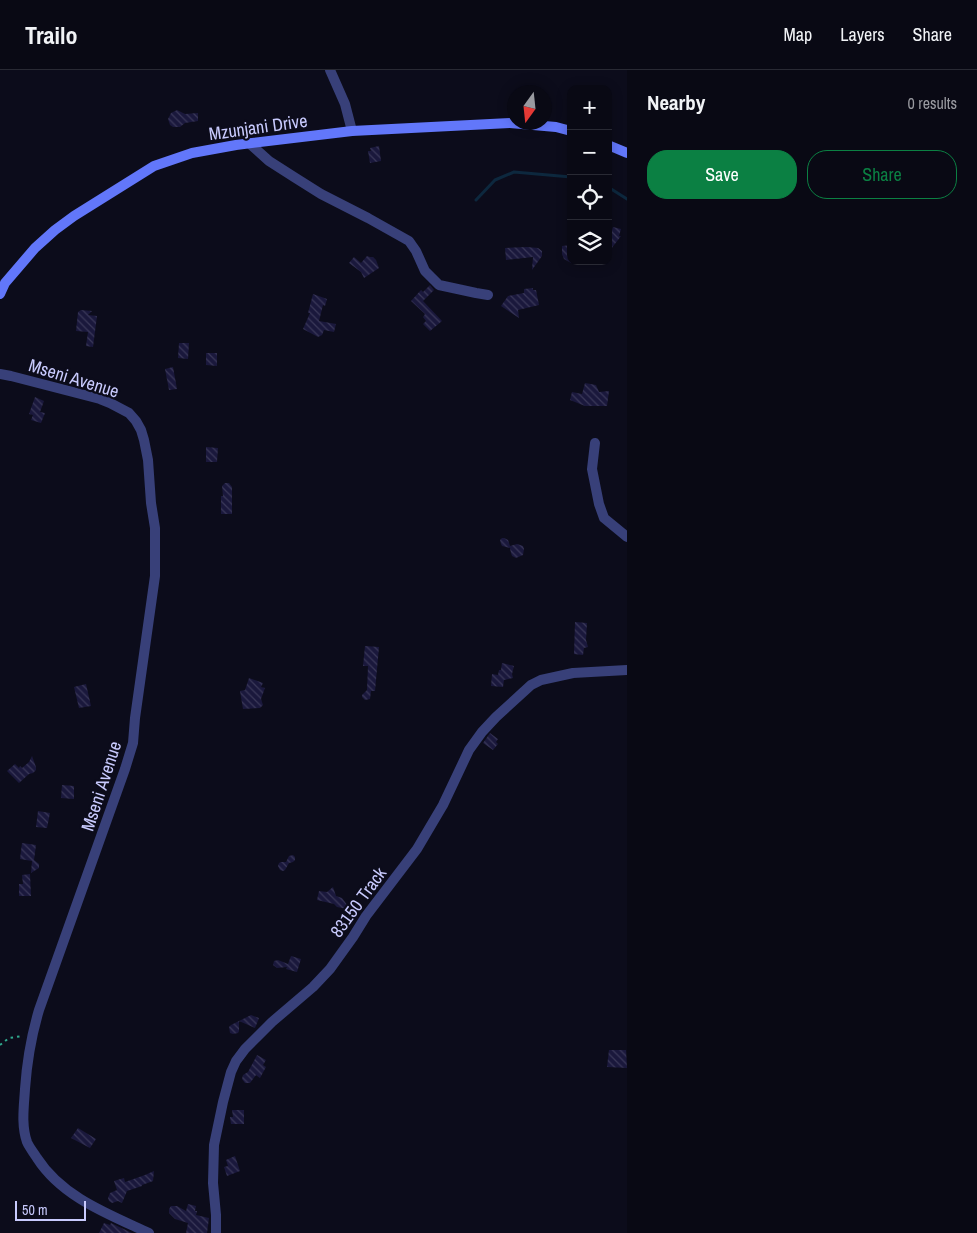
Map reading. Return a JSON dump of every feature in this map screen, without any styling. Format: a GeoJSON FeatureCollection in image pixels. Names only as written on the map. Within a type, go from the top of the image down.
{"type":"FeatureCollection","features":[{"type":"Feature","properties":{"kind":"main road","name":"Mzunjani Drive"},"geometry":{"type":"LineString","coordinates":[[0,294],[5,282],[35,248],[74,216],[154,166],[192,153],[249,143],[352,130],[510,123],[556,127],[567,130]]}},
{"type":"Feature","properties":{"kind":"main road"},"geometry":{"type":"LineString","coordinates":[[612,147],[627,153]]}},
{"type":"Feature","properties":{"kind":"street"},"geometry":{"type":"LineString","coordinates":[[330,70],[345,104],[352,130]]}},
{"type":"Feature","properties":{"kind":"street"},"geometry":{"type":"LineString","coordinates":[[249,143],[269,161],[307,185],[409,241],[425,271],[439,285],[488,295]]}},
{"type":"Feature","properties":{"kind":"street","name":"Mseni Avenue"},"geometry":{"type":"LineString","coordinates":[[0,374],[105,401],[122,408],[136,421],[141,430],[148,460],[154,528],[155,576],[133,743],[126,769],[31,1035],[26,1066],[23,1122],[27,1143],[42,1165],[65,1189],[82,1200],[149,1233]]}},
{"type":"Feature","properties":{"kind":"street"},"geometry":{"type":"LineString","coordinates":[[595,443],[592,469],[599,504],[604,518],[627,537]]}},
{"type":"Feature","properties":{"kind":"street","name":"83150 Track"},"geometry":{"type":"LineString","coordinates":[[216,1233],[213,1183],[214,1145],[223,1102],[236,1061],[272,1022],[313,987],[330,969],[353,938],[366,916],[417,849],[443,805],[469,750],[496,716],[530,685],[541,680],[572,673],[627,670]]}},
{"type":"Feature","properties":{"kind":"path"},"geometry":{"type":"LineString","coordinates":[[0,1045],[9,1038],[31,1035]]}},
{"type":"Feature","properties":{"kind":"building"},"geometry":{"type":"Polygon","coordinates":[[[177,110],[185,114],[198,113],[198,121],[185,123],[180,127],[173,127],[168,119],[171,113],[177,110]]]}},
{"type":"Feature","properties":{"kind":"building"},"geometry":{"type":"Polygon","coordinates":[[[379,146],[381,161],[370,163],[368,151],[371,151],[370,148],[379,146]]]}},
{"type":"Feature","properties":{"kind":"building"},"geometry":{"type":"Polygon","coordinates":[[[613,227],[621,229],[619,236],[621,236],[612,248],[613,227]]]}},
{"type":"Feature","properties":{"kind":"building"},"geometry":{"type":"Polygon","coordinates":[[[567,245],[567,261],[562,254],[562,246],[567,245]]]}},
{"type":"Feature","properties":{"kind":"building"},"geometry":{"type":"Polygon","coordinates":[[[505,248],[538,248],[542,251],[542,256],[532,270],[533,257],[506,260],[505,248]]]}},
{"type":"Feature","properties":{"kind":"building"},"geometry":{"type":"Polygon","coordinates":[[[367,256],[373,257],[376,260],[379,268],[364,278],[361,272],[349,263],[354,257],[361,263],[367,256]]]}},
{"type":"Feature","properties":{"kind":"building"},"geometry":{"type":"Polygon","coordinates":[[[430,285],[434,290],[423,301],[442,321],[430,331],[423,324],[426,321],[423,317],[425,314],[411,301],[421,290],[423,292],[430,285]]]}},
{"type":"Feature","properties":{"kind":"building"},"geometry":{"type":"Polygon","coordinates":[[[533,288],[533,290],[536,290],[539,305],[518,310],[519,318],[501,306],[508,296],[524,293],[524,289],[533,288]]]}},
{"type":"Feature","properties":{"kind":"building"},"geometry":{"type":"Polygon","coordinates":[[[313,294],[327,299],[325,306],[323,305],[319,321],[336,324],[334,332],[324,330],[322,335],[318,337],[303,329],[310,313],[308,313],[313,294]]]}},
{"type":"Feature","properties":{"kind":"building"},"geometry":{"type":"Polygon","coordinates":[[[81,310],[92,311],[88,315],[97,316],[93,347],[86,346],[88,332],[76,331],[78,312],[81,310]]]}},
{"type":"Feature","properties":{"kind":"building"},"geometry":{"type":"Polygon","coordinates":[[[179,343],[189,343],[188,359],[178,358],[179,343]]]}},
{"type":"Feature","properties":{"kind":"building"},"geometry":{"type":"Polygon","coordinates":[[[206,353],[217,353],[217,366],[206,365],[206,353]]]}},
{"type":"Feature","properties":{"kind":"building"},"geometry":{"type":"Polygon","coordinates":[[[173,367],[177,389],[169,390],[165,369],[173,367]]]}},
{"type":"Feature","properties":{"kind":"building"},"geometry":{"type":"Polygon","coordinates":[[[585,383],[596,385],[599,392],[609,391],[607,406],[585,406],[570,400],[572,392],[582,394],[585,383]]]}},
{"type":"Feature","properties":{"kind":"building"},"geometry":{"type":"Polygon","coordinates":[[[35,397],[44,401],[40,412],[45,413],[41,423],[31,420],[33,415],[29,414],[35,397]]]}},
{"type":"Feature","properties":{"kind":"building"},"geometry":{"type":"Polygon","coordinates":[[[206,447],[218,448],[217,462],[206,462],[206,447]]]}},
{"type":"Feature","properties":{"kind":"building"},"geometry":{"type":"Polygon","coordinates":[[[225,483],[229,483],[232,487],[232,514],[221,514],[222,486],[225,483]]]}},
{"type":"Feature","properties":{"kind":"building"},"geometry":{"type":"Polygon","coordinates":[[[502,538],[508,540],[510,546],[517,544],[523,546],[523,555],[516,558],[512,556],[510,548],[502,546],[500,540],[502,538]]]}},
{"type":"Feature","properties":{"kind":"building"},"geometry":{"type":"Polygon","coordinates":[[[575,622],[587,623],[586,640],[588,647],[584,648],[583,655],[574,654],[575,622]]]}},
{"type":"Feature","properties":{"kind":"building"},"geometry":{"type":"Polygon","coordinates":[[[365,646],[379,647],[375,691],[371,691],[370,699],[365,700],[362,695],[367,690],[368,666],[363,666],[365,646]]]}},
{"type":"Feature","properties":{"kind":"building"},"geometry":{"type":"Polygon","coordinates":[[[502,663],[514,666],[513,678],[504,680],[503,687],[491,686],[492,674],[498,675],[502,663]]]}},
{"type":"Feature","properties":{"kind":"building"},"geometry":{"type":"Polygon","coordinates":[[[249,678],[263,683],[261,687],[265,688],[261,699],[263,705],[260,708],[243,709],[240,691],[245,690],[249,678]]]}},
{"type":"Feature","properties":{"kind":"building"},"geometry":{"type":"Polygon","coordinates":[[[86,684],[91,706],[79,708],[74,687],[86,684]]]}},
{"type":"Feature","properties":{"kind":"building"},"geometry":{"type":"Polygon","coordinates":[[[490,733],[498,739],[496,742],[498,744],[493,750],[483,743],[490,733]]]}},
{"type":"Feature","properties":{"kind":"building"},"geometry":{"type":"Polygon","coordinates":[[[32,756],[36,770],[19,783],[7,771],[15,764],[22,768],[29,762],[32,756]]]}},
{"type":"Feature","properties":{"kind":"building"},"geometry":{"type":"Polygon","coordinates":[[[62,785],[74,786],[74,799],[61,798],[62,785]]]}},
{"type":"Feature","properties":{"kind":"building"},"geometry":{"type":"Polygon","coordinates":[[[38,811],[50,813],[47,828],[36,827],[38,811]]]}},
{"type":"Feature","properties":{"kind":"building"},"geometry":{"type":"Polygon","coordinates":[[[22,843],[36,845],[34,860],[39,864],[39,868],[31,873],[32,861],[20,859],[22,843]]]}},
{"type":"Feature","properties":{"kind":"building"},"geometry":{"type":"Polygon","coordinates":[[[293,855],[295,860],[289,863],[285,870],[280,870],[279,863],[286,862],[289,856],[293,855]]]}},
{"type":"Feature","properties":{"kind":"building"},"geometry":{"type":"Polygon","coordinates":[[[30,874],[31,896],[19,896],[19,884],[23,884],[22,875],[30,874]]]}},
{"type":"Feature","properties":{"kind":"building"},"geometry":{"type":"Polygon","coordinates":[[[333,887],[336,896],[342,898],[351,910],[317,900],[319,891],[327,892],[333,887]]]}},
{"type":"Feature","properties":{"kind":"building"},"geometry":{"type":"Polygon","coordinates":[[[291,956],[301,959],[297,972],[286,969],[287,967],[277,968],[273,965],[274,961],[278,960],[288,964],[291,956]]]}},
{"type":"Feature","properties":{"kind":"building"},"geometry":{"type":"Polygon","coordinates":[[[251,1015],[259,1018],[255,1028],[239,1021],[251,1015]]]}},
{"type":"Feature","properties":{"kind":"building"},"geometry":{"type":"Polygon","coordinates":[[[239,1021],[238,1033],[230,1033],[229,1027],[239,1021]]]}},
{"type":"Feature","properties":{"kind":"building"},"geometry":{"type":"Polygon","coordinates":[[[609,1050],[626,1050],[627,1068],[607,1067],[609,1050]]]}},
{"type":"Feature","properties":{"kind":"building"},"geometry":{"type":"Polygon","coordinates":[[[257,1055],[266,1060],[263,1065],[266,1067],[260,1078],[256,1075],[250,1083],[245,1083],[242,1079],[243,1075],[248,1072],[257,1055]]]}},
{"type":"Feature","properties":{"kind":"building"},"geometry":{"type":"Polygon","coordinates":[[[232,1110],[244,1110],[244,1124],[231,1124],[232,1110]]]}},
{"type":"Feature","properties":{"kind":"building"},"geometry":{"type":"Polygon","coordinates":[[[78,1128],[96,1139],[90,1148],[71,1138],[78,1128]]]}},
{"type":"Feature","properties":{"kind":"building"},"geometry":{"type":"Polygon","coordinates":[[[235,1156],[240,1171],[227,1176],[224,1167],[228,1166],[226,1160],[235,1156]]]}},
{"type":"Feature","properties":{"kind":"building"},"geometry":{"type":"Polygon","coordinates":[[[154,1171],[153,1181],[127,1191],[122,1203],[118,1201],[112,1203],[109,1201],[110,1193],[117,1190],[114,1181],[124,1178],[125,1182],[154,1171]]]}},
{"type":"Feature","properties":{"kind":"building"},"geometry":{"type":"Polygon","coordinates":[[[188,1204],[196,1206],[196,1215],[209,1218],[207,1233],[186,1233],[188,1223],[175,1219],[169,1213],[171,1206],[177,1206],[186,1211],[188,1204]]]}},
{"type":"Feature","properties":{"kind":"building"},"geometry":{"type":"Polygon","coordinates":[[[104,1223],[110,1225],[111,1223],[132,1233],[99,1233],[104,1223]]]}},
{"type":"Feature","properties":{"kind":"waterway"},"geometry":{"type":"LineString","coordinates":[[476,200],[495,180],[514,172],[567,177]]}},
{"type":"Feature","properties":{"kind":"waterway"},"geometry":{"type":"LineString","coordinates":[[612,190],[627,199]]}}]}
